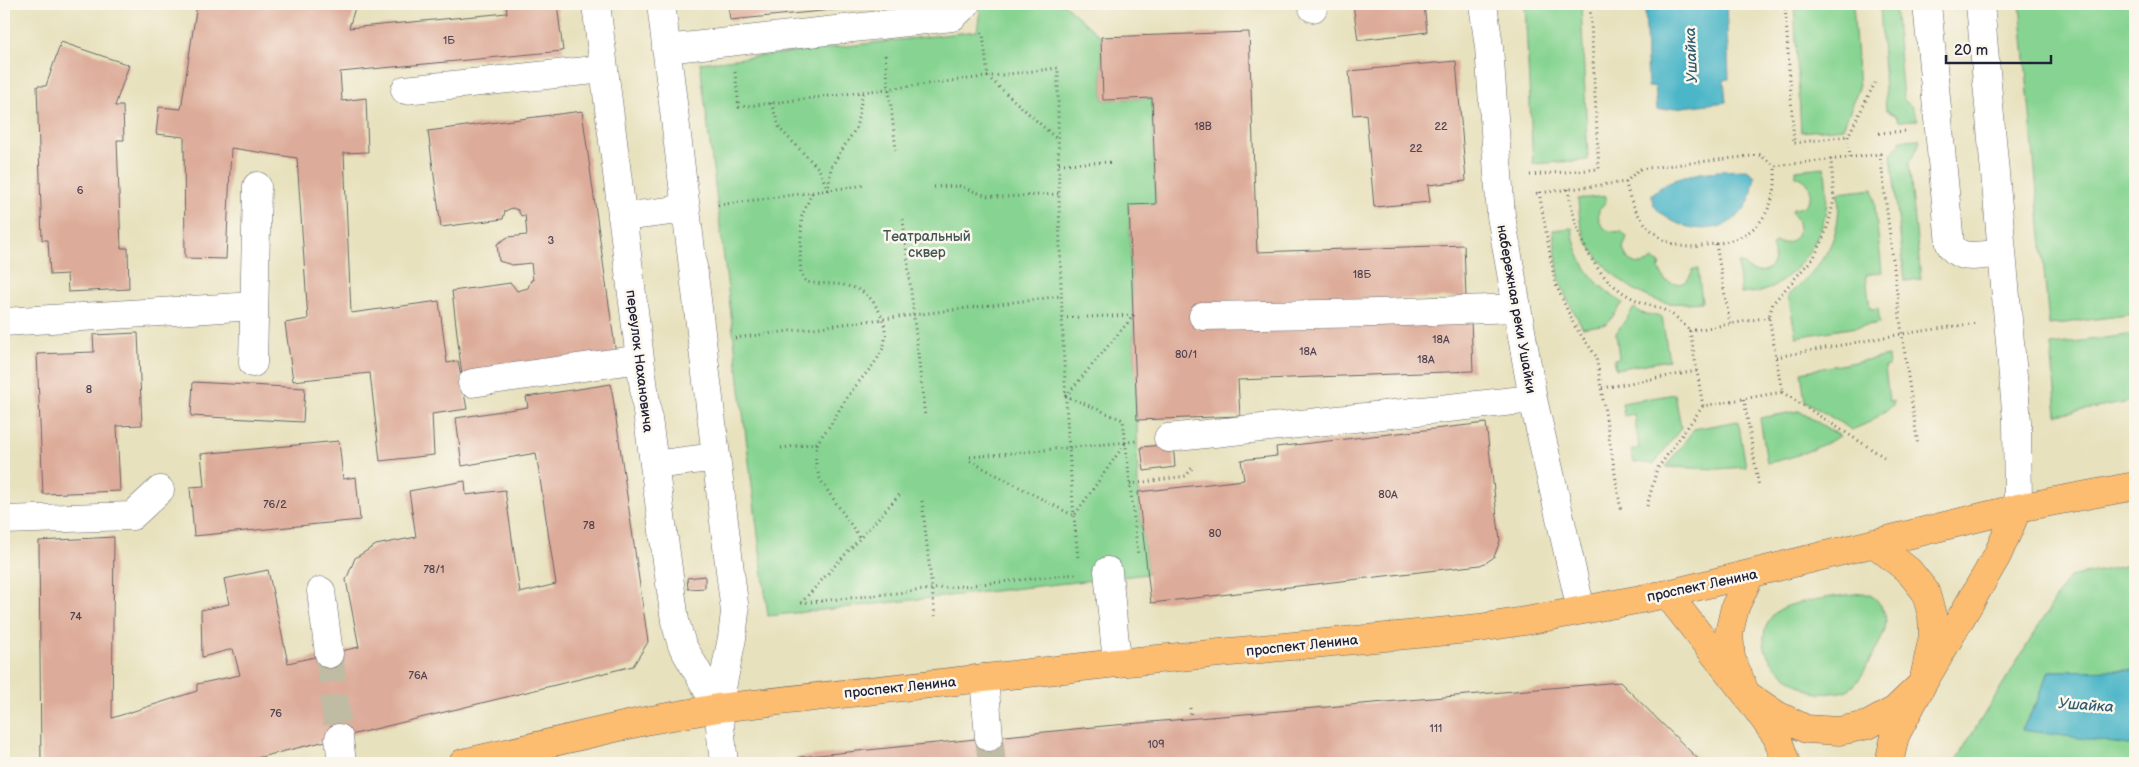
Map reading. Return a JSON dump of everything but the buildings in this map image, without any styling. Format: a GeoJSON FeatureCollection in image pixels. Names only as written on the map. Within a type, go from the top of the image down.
{"type":"FeatureCollection","features":[{"type":"Feature","properties":{"kind":"main road","name":"проспект Ленина"},"geometry":{"type":"LineString","coordinates":[[462,763],[645,721],[718,708],[1117,664],[1479,628],[1531,620],[1667,594],[2018,508],[2135,486]]}},
{"type":"Feature","properties":{"kind":"main road"},"geometry":{"type":"LineString","coordinates":[[1889,763],[1895,736],[1923,683],[1997,556],[2018,508]]}},
{"type":"Feature","properties":{"kind":"main road"},"geometry":{"type":"LineString","coordinates":[[1750,575],[1736,607],[1729,633],[1732,658],[1746,694],[1777,715],[1806,729],[1839,731],[1868,725],[1895,710],[1923,683],[1933,636],[1932,616],[1924,591],[1909,572],[1874,543]]}},
{"type":"Feature","properties":{"kind":"main road"},"geometry":{"type":"LineString","coordinates":[[1667,594],[1746,694],[1777,737],[1786,763]]}},
{"type":"Feature","properties":{"kind":"street","name":"переулок Нахановича"},"geometry":{"type":"LineString","coordinates":[[596,4],[675,621],[682,645],[718,708]]}},
{"type":"Feature","properties":{"kind":"street","name":"переулок Нахановича"},"geometry":{"type":"LineString","coordinates":[[661,4],[735,612],[732,638],[718,708],[724,763]]}},
{"type":"Feature","properties":{"kind":"street","name":"набережная реки Ушайки"},"geometry":{"type":"LineString","coordinates":[[1483,4],[1489,47],[1501,216],[1533,399],[1581,610]]}},
{"type":"Feature","properties":{"kind":"street"},"geometry":{"type":"LineString","coordinates":[[1927,4],[1950,244],[1953,250],[1963,256],[2001,252]]}},
{"type":"Feature","properties":{"kind":"street"},"geometry":{"type":"LineString","coordinates":[[1980,4],[2016,421],[2018,508]]}},
{"type":"Feature","properties":{"kind":"street"},"geometry":{"type":"LineString","coordinates":[[666,49],[882,25],[959,10]]}},
{"type":"Feature","properties":{"kind":"street"},"geometry":{"type":"LineString","coordinates":[[405,90],[604,69]]}},
{"type":"Feature","properties":{"kind":"street"},"geometry":{"type":"LineString","coordinates":[[253,363],[257,186]]}},
{"type":"Feature","properties":{"kind":"street"},"geometry":{"type":"LineString","coordinates":[[622,217],[686,209]]}},
{"type":"Feature","properties":{"kind":"street"},"geometry":{"type":"LineString","coordinates":[[4,322],[254,306]]}},
{"type":"Feature","properties":{"kind":"street"},"geometry":{"type":"LineString","coordinates":[[1204,316],[1517,308]]}},
{"type":"Feature","properties":{"kind":"street"},"geometry":{"type":"LineString","coordinates":[[472,383],[640,359]]}},
{"type":"Feature","properties":{"kind":"street"},"geometry":{"type":"LineString","coordinates":[[1168,438],[1533,399]]}},
{"type":"Feature","properties":{"kind":"street"},"geometry":{"type":"LineString","coordinates":[[654,465],[716,457]]}},
{"type":"Feature","properties":{"kind":"street"},"geometry":{"type":"LineString","coordinates":[[4,520],[132,516],[160,490]]}},
{"type":"Feature","properties":{"kind":"street"},"geometry":{"type":"LineString","coordinates":[[1108,571],[1117,664]]}},
{"type":"Feature","properties":{"kind":"street"},"geometry":{"type":"LineString","coordinates":[[321,591],[329,654]]}},
{"type":"Feature","properties":{"kind":"street"},"geometry":{"type":"LineString","coordinates":[[984,678],[989,737]]}},
{"type":"Feature","properties":{"kind":"path"},"geometry":{"type":"LineString","coordinates":[[1526,175],[1599,169],[1590,4]]}},
{"type":"Feature","properties":{"kind":"path"},"geometry":{"type":"LineString","coordinates":[[1785,4],[1794,143],[1848,136]]}},
{"type":"Feature","properties":{"kind":"path"},"geometry":{"type":"LineString","coordinates":[[959,10],[983,34],[988,77],[1058,140]]}},
{"type":"Feature","properties":{"kind":"path"},"geometry":{"type":"LineString","coordinates":[[882,25],[896,150]]}},
{"type":"Feature","properties":{"kind":"path"},"geometry":{"type":"LineString","coordinates":[[739,108],[1058,68],[1061,296],[1068,447],[1078,564]]}},
{"type":"Feature","properties":{"kind":"path"},"geometry":{"type":"LineString","coordinates":[[1850,157],[1848,136],[1875,83]]}},
{"type":"Feature","properties":{"kind":"path"},"geometry":{"type":"LineString","coordinates":[[828,191],[831,167],[856,128],[864,92]]}},
{"type":"Feature","properties":{"kind":"path"},"geometry":{"type":"LineString","coordinates":[[771,103],[780,129],[819,169],[828,191]]}},
{"type":"Feature","properties":{"kind":"path"},"geometry":{"type":"LineString","coordinates":[[1501,216],[1527,194],[1626,182],[1640,169],[1760,155],[1775,166],[1880,154],[1918,446]]}},
{"type":"Feature","properties":{"kind":"path"},"geometry":{"type":"LineString","coordinates":[[1782,392],[1769,317],[1773,303],[1814,257],[1830,222],[1834,199],[1831,159]]}},
{"type":"Feature","properties":{"kind":"path"},"geometry":{"type":"LineString","coordinates":[[1059,164],[1114,162]]}},
{"type":"Feature","properties":{"kind":"path"},"geometry":{"type":"LineString","coordinates":[[1626,182],[1628,195],[1636,212],[1663,239],[1677,245],[1693,247],[1730,241],[1747,234],[1758,225],[1768,210],[1774,194],[1775,166]]}},
{"type":"Feature","properties":{"kind":"path"},"geometry":{"type":"LineString","coordinates":[[686,209],[866,185]]}},
{"type":"Feature","properties":{"kind":"path"},"geometry":{"type":"LineString","coordinates":[[934,187],[959,186],[986,196],[1002,197],[1059,194]]}},
{"type":"Feature","properties":{"kind":"path"},"geometry":{"type":"LineString","coordinates":[[1568,189],[1576,229],[1591,261],[1616,288],[1634,299],[1673,314],[1690,331],[1703,406]]}},
{"type":"Feature","properties":{"kind":"path"},"geometry":{"type":"LineString","coordinates":[[1539,192],[1555,283],[1574,325],[1596,356],[1621,511]]}},
{"type":"Feature","properties":{"kind":"path"},"geometry":{"type":"LineString","coordinates":[[812,193],[802,216],[800,266],[801,273],[806,282],[816,284],[834,282],[854,288],[871,297],[883,319],[884,348],[874,365],[854,388],[818,443],[816,456],[819,476],[836,505],[860,538]]}},
{"type":"Feature","properties":{"kind":"path"},"geometry":{"type":"LineString","coordinates":[[903,218],[925,417]]}},
{"type":"Feature","properties":{"kind":"path"},"geometry":{"type":"LineString","coordinates":[[1716,244],[1730,324]]}},
{"type":"Feature","properties":{"kind":"path"},"geometry":{"type":"LineString","coordinates":[[702,342],[1061,296]]}},
{"type":"Feature","properties":{"kind":"path"},"geometry":{"type":"LineString","coordinates":[[1062,318],[1134,316],[1066,396]]}},
{"type":"Feature","properties":{"kind":"path"},"geometry":{"type":"LineString","coordinates":[[1690,331],[1769,317]]}},
{"type":"Feature","properties":{"kind":"path"},"geometry":{"type":"LineString","coordinates":[[1776,357],[1902,334],[1983,322]]}},
{"type":"Feature","properties":{"kind":"path"},"geometry":{"type":"LineString","coordinates":[[1602,388],[1697,371]]}},
{"type":"Feature","properties":{"kind":"path"},"geometry":{"type":"LineString","coordinates":[[1647,506],[1657,469],[1703,406],[1782,392],[1884,456]]}},
{"type":"Feature","properties":{"kind":"path"},"geometry":{"type":"LineString","coordinates":[[1066,396],[1123,420],[1138,559]]}},
{"type":"Feature","properties":{"kind":"path"},"geometry":{"type":"LineString","coordinates":[[1744,399],[1759,487]]}},
{"type":"Feature","properties":{"kind":"path"},"geometry":{"type":"LineString","coordinates":[[1074,516],[970,459],[1068,447],[1168,438]]}},
{"type":"Feature","properties":{"kind":"path"},"geometry":{"type":"LineString","coordinates":[[1074,516],[1126,442]]}},
{"type":"Feature","properties":{"kind":"path"},"geometry":{"type":"LineString","coordinates":[[781,448],[818,443]]}},
{"type":"Feature","properties":{"kind":"path"},"geometry":{"type":"LineString","coordinates":[[902,492],[801,604],[1079,574]]}},
{"type":"Feature","properties":{"kind":"path"},"geometry":{"type":"LineString","coordinates":[[922,501],[935,616]]}},
{"type":"Feature","properties":{"kind":"path"},"geometry":{"type":"LineString","coordinates":[[1190,708],[1191,718]]}},
{"type":"Feature","properties":{"kind":"green space","name":"Театральный сквер"},"geometry":{"type":"Polygon","coordinates":[[[981,4],[1064,4],[1101,37],[1103,100],[1152,98],[1156,204],[1129,206],[1138,492],[1148,574],[768,616],[700,63],[977,31],[981,4]]]}},
{"type":"Feature","properties":{"kind":"green space"},"geometry":{"type":"Polygon","coordinates":[[[1525,4],[1581,4],[1588,160],[1533,164],[1525,4]]]}},
{"type":"Feature","properties":{"kind":"green space"},"geometry":{"type":"Polygon","coordinates":[[[1794,4],[1853,4],[1859,88],[1843,128],[1801,132],[1794,4]]]}},
{"type":"Feature","properties":{"kind":"green space"},"geometry":{"type":"Polygon","coordinates":[[[1880,4],[1895,4],[1903,99],[1912,107],[1918,120],[1899,121],[1896,116],[1886,110],[1880,4]]]}},
{"type":"Feature","properties":{"kind":"green space"},"geometry":{"type":"Polygon","coordinates":[[[2020,4],[2135,4],[2135,314],[2049,325],[2020,4]]]}},
{"type":"Feature","properties":{"kind":"green space"},"geometry":{"type":"Polygon","coordinates":[[[1920,139],[1909,163],[1921,279],[1905,281],[1891,154],[1901,140],[1920,139]]]}},
{"type":"Feature","properties":{"kind":"green space"},"geometry":{"type":"Polygon","coordinates":[[[1824,167],[1827,192],[1825,216],[1817,239],[1803,261],[1794,271],[1774,286],[1760,292],[1741,294],[1738,263],[1742,263],[1748,269],[1754,271],[1766,270],[1774,261],[1772,247],[1775,242],[1788,242],[1797,235],[1798,224],[1792,213],[1793,209],[1800,208],[1806,204],[1811,194],[1803,179],[1796,176],[1796,170],[1824,167]]]}},
{"type":"Feature","properties":{"kind":"green space"},"geometry":{"type":"Polygon","coordinates":[[[1873,189],[1882,272],[1866,275],[1870,309],[1878,308],[1880,323],[1796,337],[1788,295],[1811,273],[1828,250],[1837,224],[1839,209],[1838,193],[1873,189]]]}},
{"type":"Feature","properties":{"kind":"green space"},"geometry":{"type":"Polygon","coordinates":[[[1606,196],[1606,201],[1599,210],[1599,220],[1607,230],[1621,231],[1627,237],[1623,248],[1630,261],[1643,264],[1653,259],[1660,263],[1659,269],[1664,279],[1678,284],[1689,278],[1693,269],[1698,269],[1702,302],[1670,303],[1647,297],[1624,283],[1603,263],[1587,241],[1582,229],[1578,199],[1606,196]]]}},
{"type":"Feature","properties":{"kind":"green space"},"geometry":{"type":"Polygon","coordinates":[[[1572,228],[1578,252],[1588,272],[1612,296],[1623,303],[1607,324],[1583,328],[1566,297],[1559,278],[1553,230],[1572,228]]]}},
{"type":"Feature","properties":{"kind":"green space"},"geometry":{"type":"Polygon","coordinates":[[[1634,308],[1641,313],[1662,317],[1669,360],[1616,369],[1614,359],[1619,358],[1616,333],[1634,308]]]}},
{"type":"Feature","properties":{"kind":"green space"},"geometry":{"type":"Polygon","coordinates":[[[2135,334],[2135,401],[2057,415],[2051,345],[2135,334]]]}},
{"type":"Feature","properties":{"kind":"green space"},"geometry":{"type":"Polygon","coordinates":[[[1888,356],[1889,366],[1885,367],[1889,401],[1893,401],[1894,404],[1872,421],[1852,430],[1805,401],[1801,372],[1888,356]]]}},
{"type":"Feature","properties":{"kind":"green space"},"geometry":{"type":"Polygon","coordinates":[[[1675,394],[1681,428],[1654,464],[1634,462],[1631,450],[1639,448],[1634,414],[1624,416],[1622,403],[1675,394]]]}},
{"type":"Feature","properties":{"kind":"green space"},"geometry":{"type":"Polygon","coordinates":[[[1799,411],[1840,436],[1805,452],[1767,463],[1760,418],[1799,411]]]}},
{"type":"Feature","properties":{"kind":"green space"},"geometry":{"type":"Polygon","coordinates":[[[1738,421],[1746,467],[1718,469],[1666,467],[1694,429],[1738,421]]]}},
{"type":"Feature","properties":{"kind":"green space"},"geometry":{"type":"Polygon","coordinates":[[[2135,564],[2135,670],[2049,671],[2037,702],[2022,729],[2129,745],[2135,744],[2135,763],[1956,763],[1956,760],[2069,577],[2135,564]]]}},
{"type":"Feature","properties":{"kind":"green space"},"geometry":{"type":"Polygon","coordinates":[[[1863,593],[1873,597],[1879,603],[1886,619],[1881,639],[1864,671],[1853,686],[1834,693],[1813,692],[1790,679],[1768,656],[1764,643],[1765,630],[1771,618],[1781,609],[1797,603],[1863,593]]]}},
{"type":"Feature","properties":{"kind":"water"},"geometry":{"type":"Polygon","coordinates":[[[1645,4],[1726,4],[1729,79],[1724,80],[1726,102],[1657,110],[1655,86],[1648,87],[1645,4]]]}},
{"type":"Feature","properties":{"kind":"water"},"geometry":{"type":"Polygon","coordinates":[[[1747,170],[1755,176],[1746,206],[1729,223],[1718,227],[1694,228],[1672,221],[1662,214],[1653,203],[1652,194],[1662,186],[1673,181],[1709,172],[1747,170]]]}},
{"type":"Feature","properties":{"kind":"water","name":"Ушайка"},"geometry":{"type":"Polygon","coordinates":[[[2135,670],[2135,744],[2129,745],[2022,730],[2037,702],[2049,671],[2135,670]]]}},
{"type":"Feature","properties":{"kind":"tunnel"},"geometry":{"type":"LineString","coordinates":[[329,654],[339,738]]}},
{"type":"Feature","properties":{"kind":"tunnel"},"geometry":{"type":"LineString","coordinates":[[989,737],[992,763]]}}]}
